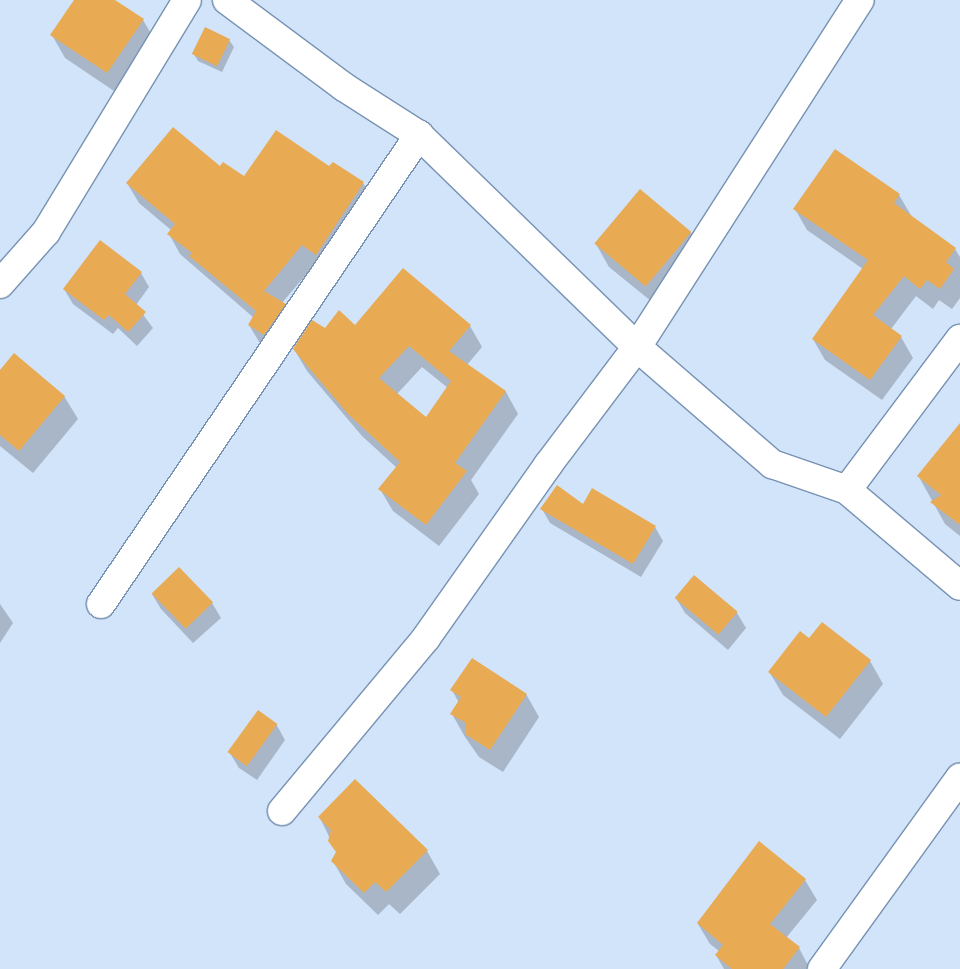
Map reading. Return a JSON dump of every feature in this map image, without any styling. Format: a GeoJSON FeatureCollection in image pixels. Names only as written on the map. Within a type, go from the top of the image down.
{"type":"FeatureCollection","features":[{"type":"Feature","properties":{"kind":"street"},"geometry":{"type":"LineString","coordinates":[[0,284],[46,232],[187,0]]}},
{"type":"Feature","properties":{"kind":"street"},"geometry":{"type":"LineString","coordinates":[[227,0],[344,87],[419,135],[637,347],[772,464],[847,490],[960,586]]}},
{"type":"Feature","properties":{"kind":"street"},"geometry":{"type":"LineString","coordinates":[[282,811],[426,638],[548,465],[637,347],[860,0]]}},
{"type":"Feature","properties":{"kind":"street"},"geometry":{"type":"LineString","coordinates":[[101,604],[419,135]]}},
{"type":"Feature","properties":{"kind":"street"},"geometry":{"type":"LineString","coordinates":[[847,490],[960,338]]}},
{"type":"Feature","properties":{"kind":"street"},"geometry":{"type":"LineString","coordinates":[[822,969],[960,778]]}},
{"type":"Feature","properties":{"kind":"building"},"geometry":{"type":"Polygon","coordinates":[[[74,0],[115,0],[144,19],[107,73],[50,35],[74,0]]]}},
{"type":"Feature","properties":{"kind":"building"},"geometry":{"type":"Polygon","coordinates":[[[205,27],[230,39],[217,66],[192,54],[205,27]]]}},
{"type":"Feature","properties":{"kind":"building"},"geometry":{"type":"Polygon","coordinates":[[[173,127],[220,166],[223,162],[244,176],[276,130],[329,166],[333,162],[364,182],[316,255],[302,245],[264,291],[286,304],[264,335],[248,325],[256,311],[189,256],[192,253],[167,234],[175,224],[126,183],[173,127]]]}},
{"type":"Feature","properties":{"kind":"building"},"geometry":{"type":"Polygon","coordinates":[[[835,149],[900,194],[894,203],[956,248],[946,262],[954,269],[940,289],[927,280],[920,289],[904,276],[873,315],[902,336],[870,380],[812,339],[868,260],[793,209],[835,149]]]}},
{"type":"Feature","properties":{"kind":"building"},"geometry":{"type":"Polygon","coordinates":[[[640,189],[691,232],[646,286],[594,243],[640,189]]]}},
{"type":"Feature","properties":{"kind":"building"},"geometry":{"type":"Polygon","coordinates":[[[100,240],[142,272],[125,294],[146,312],[128,332],[109,315],[104,320],[63,289],[100,240]]]}},
{"type":"Feature","properties":{"kind":"building"},"geometry":{"type":"Polygon","coordinates":[[[403,268],[471,325],[449,351],[506,391],[455,463],[467,471],[426,525],[378,489],[400,462],[348,414],[293,349],[312,320],[325,328],[339,310],[355,325],[403,268]],[[409,346],[379,378],[426,417],[451,381],[409,346]]]}},
{"type":"Feature","properties":{"kind":"building"},"geometry":{"type":"Polygon","coordinates":[[[14,353],[65,396],[19,451],[0,435],[0,370],[14,353]]]}},
{"type":"Feature","properties":{"kind":"building"},"geometry":{"type":"Polygon","coordinates":[[[960,423],[960,525],[930,502],[941,495],[917,476],[960,423]]]}},
{"type":"Feature","properties":{"kind":"building"},"geometry":{"type":"Polygon","coordinates":[[[557,485],[583,504],[592,488],[656,526],[633,564],[540,509],[557,485]]]}},
{"type":"Feature","properties":{"kind":"building"},"geometry":{"type":"Polygon","coordinates":[[[179,567],[213,602],[186,629],[152,593],[179,567]]]}},
{"type":"Feature","properties":{"kind":"building"},"geometry":{"type":"Polygon","coordinates":[[[694,575],[738,612],[718,635],[675,598],[694,575]]]}},
{"type":"Feature","properties":{"kind":"building"},"geometry":{"type":"Polygon","coordinates":[[[822,622],[871,660],[826,717],[768,672],[800,631],[809,638],[822,622]]]}},
{"type":"Feature","properties":{"kind":"building"},"geometry":{"type":"Polygon","coordinates":[[[472,658],[527,694],[490,750],[465,734],[466,723],[450,714],[461,697],[450,690],[472,658]]]}},
{"type":"Feature","properties":{"kind":"building"},"geometry":{"type":"Polygon","coordinates":[[[258,710],[277,724],[247,766],[227,752],[258,710]]]}},
{"type":"Feature","properties":{"kind":"building"},"geometry":{"type":"Polygon","coordinates":[[[355,779],[428,850],[386,892],[375,882],[364,893],[331,861],[336,852],[328,841],[331,830],[318,817],[355,779]]]}},
{"type":"Feature","properties":{"kind":"building"},"geometry":{"type":"Polygon","coordinates":[[[759,841],[806,879],[770,924],[800,947],[783,969],[732,969],[715,955],[723,945],[697,923],[759,841]]]}}]}
